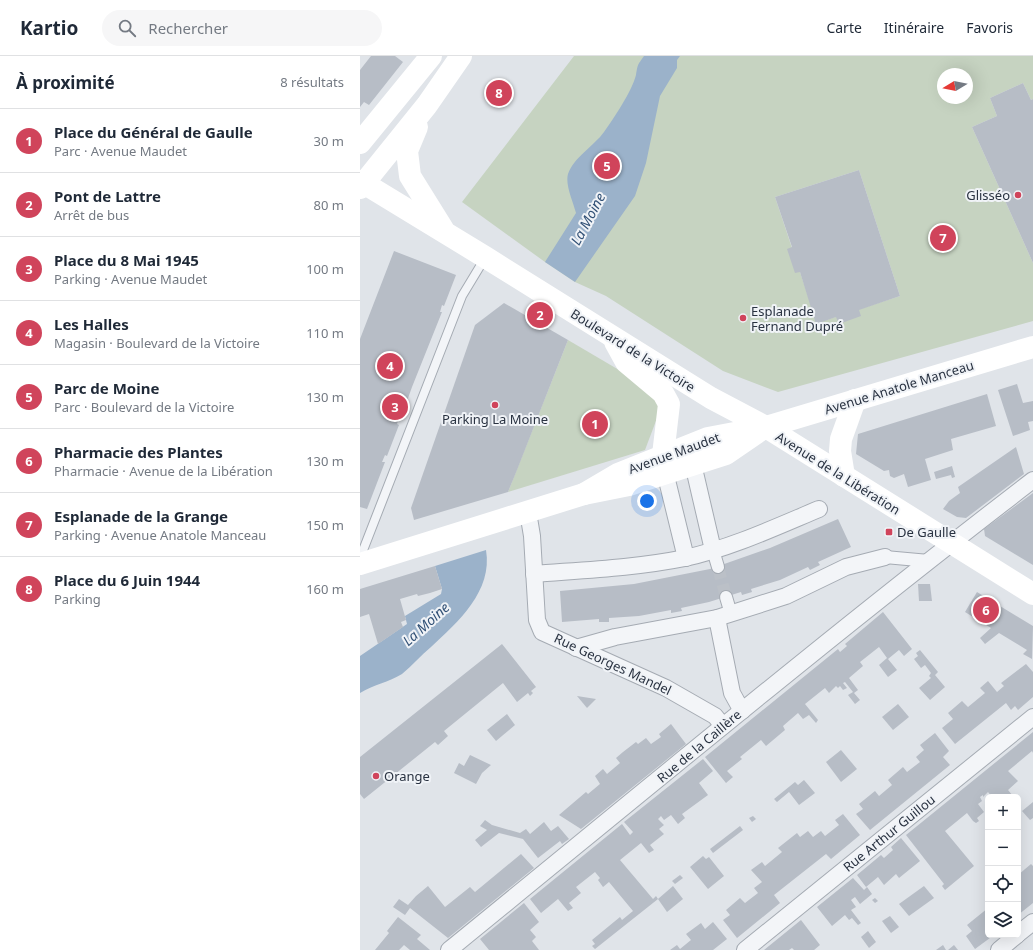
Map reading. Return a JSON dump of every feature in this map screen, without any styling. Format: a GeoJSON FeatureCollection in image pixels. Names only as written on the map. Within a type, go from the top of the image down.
{"type":"FeatureCollection","features":[{"type":"Feature","properties":{"kind":"main road"},"geometry":{"type":"LineString","coordinates":[[360,143],[431,56]]}},
{"type":"Feature","properties":{"kind":"main road"},"geometry":{"type":"LineString","coordinates":[[446,233],[410,176],[407,163],[409,145],[427,105],[461,56]]}},
{"type":"Feature","properties":{"kind":"main road"},"geometry":{"type":"LineString","coordinates":[[361,184],[427,105]]}},
{"type":"Feature","properties":{"kind":"main road","name":"Boulevard de la Victoire"},"geometry":{"type":"LineString","coordinates":[[361,184],[446,233],[711,398],[766,427]]}},
{"type":"Feature","properties":{"kind":"main road"},"geometry":{"type":"LineString","coordinates":[[611,336],[626,362],[664,393],[669,404],[664,463]]}},
{"type":"Feature","properties":{"kind":"main road","name":"Avenue Anatole Manceau"},"geometry":{"type":"LineString","coordinates":[[766,427],[1033,347]]}},
{"type":"Feature","properties":{"kind":"main road"},"geometry":{"type":"LineString","coordinates":[[844,476],[840,451],[841,439],[855,400]]}},
{"type":"Feature","properties":{"kind":"main road","name":"Avenue Maudet"},"geometry":{"type":"LineString","coordinates":[[664,463],[708,438],[766,427]]}},
{"type":"Feature","properties":{"kind":"main road","name":"Avenue Maudet"},"geometry":{"type":"LineString","coordinates":[[360,564],[584,494],[618,474],[664,463],[693,464],[726,454],[766,427]]}},
{"type":"Feature","properties":{"kind":"main road","name":"Avenue de la Libération"},"geometry":{"type":"LineString","coordinates":[[766,427],[1033,594]]}},
{"type":"Feature","properties":{"kind":"street"},"geometry":{"type":"LineString","coordinates":[[664,463],[686,558]]}},
{"type":"Feature","properties":{"kind":"street"},"geometry":{"type":"LineString","coordinates":[[693,464],[718,566]]}},
{"type":"Feature","properties":{"kind":"street","name":"Rue de la Caillère"},"geometry":{"type":"LineString","coordinates":[[449,950],[722,726],[1033,480]]}},
{"type":"Feature","properties":{"kind":"street"},"geometry":{"type":"LineString","coordinates":[[534,574],[632,567],[686,558],[713,550],[773,528],[819,509]]}},
{"type":"Feature","properties":{"kind":"street","name":"Rue Georges Mandel"},"geometry":{"type":"LineString","coordinates":[[528,512],[537,620],[542,632],[666,688],[715,716],[722,726]]}},
{"type":"Feature","properties":{"kind":"street"},"geometry":{"type":"LineString","coordinates":[[576,648],[615,637],[724,616],[786,596],[846,567],[885,557],[929,561]]}},
{"type":"Feature","properties":{"kind":"street"},"geometry":{"type":"LineString","coordinates":[[726,597],[724,616],[732,693],[742,711]]}},
{"type":"Feature","properties":{"kind":"street","name":"Rue Arthur Guillou"},"geometry":{"type":"LineString","coordinates":[[744,950],[1033,717]]}},
{"type":"Feature","properties":{"kind":"street"},"geometry":{"type":"LineString","coordinates":[[1021,932],[1033,922]]}},
{"type":"Feature","properties":{"kind":"street"},"geometry":{"type":"LineString","coordinates":[[999,950],[1014,938]]}},
{"type":"Feature","properties":{"kind":"lane"},"geometry":{"type":"LineString","coordinates":[[360,558],[462,296],[485,257]]}},
{"type":"Feature","properties":{"kind":"green space"},"geometry":{"type":"Polygon","coordinates":[[[574,56],[1033,56],[1033,99],[1031,100],[1023,83],[990,98],[997,116],[972,127],[1033,263],[1033,321],[778,392],[723,371],[606,296],[575,282],[462,202],[574,56]],[[859,170],[775,197],[817,323],[900,296],[859,170]]]}},
{"type":"Feature","properties":{"kind":"green space"},"geometry":{"type":"Polygon","coordinates":[[[568,340],[665,397],[645,450],[508,492],[568,340]]]}},
{"type":"Feature","properties":{"kind":"water","name":"La Moine"},"geometry":{"type":"Polygon","coordinates":[[[644,56],[680,56],[677,60],[677,68],[660,96],[646,163],[635,196],[575,282],[545,262],[576,213],[568,188],[568,174],[579,157],[604,132],[617,112],[631,89],[638,65],[644,56]]]}},
{"type":"Feature","properties":{"kind":"water"},"geometry":{"type":"Polygon","coordinates":[[[486,550],[487,565],[484,579],[479,592],[462,616],[402,674],[360,693],[360,656],[407,624],[405,616],[441,594],[442,589],[435,566],[486,550]]]}},
{"type":"Feature","properties":{"kind":"building"},"geometry":{"type":"Polygon","coordinates":[[[371,56],[395,56],[403,62],[369,105],[364,102],[360,107],[360,70],[371,56]]]}},
{"type":"Feature","properties":{"kind":"building","name":"Glisséo"},"geometry":{"type":"Polygon","coordinates":[[[1023,83],[1031,100],[1033,99],[1033,263],[972,127],[997,116],[990,98],[1023,83]]]}},
{"type":"Feature","properties":{"kind":"building"},"geometry":{"type":"Polygon","coordinates":[[[859,170],[900,296],[859,310],[861,316],[839,324],[836,317],[816,324],[800,272],[795,273],[787,249],[792,247],[775,197],[859,170]]]}},
{"type":"Feature","properties":{"kind":"building"},"geometry":{"type":"Polygon","coordinates":[[[394,251],[456,275],[444,306],[442,305],[440,312],[442,312],[401,418],[399,418],[397,424],[399,425],[387,456],[385,455],[382,462],[385,462],[367,509],[360,507],[360,339],[394,251]]]}},
{"type":"Feature","properties":{"kind":"building","name":"Parking La Moine"},"geometry":{"type":"Polygon","coordinates":[[[504,303],[568,340],[508,492],[414,520],[411,508],[475,325],[504,303]]]}},
{"type":"Feature","properties":{"kind":"building"},"geometry":{"type":"Polygon","coordinates":[[[1017,384],[1023,403],[1033,401],[1033,421],[1028,422],[1030,430],[1013,436],[998,390],[1017,384]]]}},
{"type":"Feature","properties":{"kind":"building"},"geometry":{"type":"Polygon","coordinates":[[[987,394],[996,426],[951,439],[953,450],[925,459],[931,480],[908,487],[904,474],[894,478],[890,476],[889,470],[884,471],[856,454],[858,434],[987,394]]]}},
{"type":"Feature","properties":{"kind":"building"},"geometry":{"type":"Polygon","coordinates":[[[1016,447],[1024,474],[966,518],[957,517],[943,509],[949,501],[960,493],[958,487],[1016,447]]]}},
{"type":"Feature","properties":{"kind":"building"},"geometry":{"type":"Polygon","coordinates":[[[952,466],[955,477],[952,478],[951,475],[936,479],[934,472],[952,466]]]}},
{"type":"Feature","properties":{"kind":"building"},"geometry":{"type":"Polygon","coordinates":[[[1033,493],[1033,565],[985,536],[984,529],[1033,493]]]}},
{"type":"Feature","properties":{"kind":"building"},"geometry":{"type":"Polygon","coordinates":[[[838,519],[851,547],[818,562],[820,565],[810,570],[808,567],[780,580],[751,589],[752,592],[742,595],[741,592],[709,602],[681,608],[682,611],[671,613],[671,610],[639,616],[609,618],[609,622],[599,622],[599,619],[562,622],[560,591],[634,584],[710,569],[770,548],[838,519]]]}},
{"type":"Feature","properties":{"kind":"building"},"geometry":{"type":"Polygon","coordinates":[[[435,566],[442,589],[418,596],[417,594],[400,599],[406,620],[401,622],[403,627],[378,644],[369,614],[360,617],[360,589],[435,566]]]}},
{"type":"Feature","properties":{"kind":"building"},"geometry":{"type":"Polygon","coordinates":[[[918,584],[930,584],[932,601],[919,601],[918,584]]]}},
{"type":"Feature","properties":{"kind":"building"},"geometry":{"type":"Polygon","coordinates":[[[977,592],[1033,626],[1032,659],[1023,654],[1027,650],[999,633],[985,644],[980,638],[991,628],[965,612],[977,592]]]}},
{"type":"Feature","properties":{"kind":"building"},"geometry":{"type":"Polygon","coordinates":[[[883,612],[912,649],[904,656],[899,650],[888,659],[897,670],[888,677],[879,665],[887,658],[879,647],[860,662],[863,666],[849,678],[858,690],[854,693],[860,700],[855,704],[848,695],[853,692],[845,682],[843,683],[847,688],[843,690],[840,686],[838,688],[836,686],[829,693],[825,688],[805,704],[818,720],[816,723],[809,715],[803,719],[798,713],[783,726],[785,730],[766,746],[761,740],[740,757],[742,759],[727,771],[733,777],[726,783],[705,757],[838,649],[840,652],[847,646],[845,644],[883,612]]]}},
{"type":"Feature","properties":{"kind":"building"},"geometry":{"type":"Polygon","coordinates":[[[502,644],[536,687],[531,691],[533,693],[530,696],[528,693],[517,702],[503,683],[444,731],[448,736],[438,745],[435,742],[364,799],[360,794],[360,757],[502,644]]]}},
{"type":"Feature","properties":{"kind":"building"},"geometry":{"type":"Polygon","coordinates":[[[920,650],[938,672],[935,675],[945,687],[930,700],[919,688],[931,678],[929,676],[931,673],[925,665],[921,668],[914,659],[918,656],[916,653],[920,650]]]}},
{"type":"Feature","properties":{"kind":"building"},"geometry":{"type":"Polygon","coordinates":[[[1026,664],[1033,672],[1033,697],[1018,710],[1015,706],[1011,710],[1006,703],[955,744],[942,728],[953,719],[948,713],[962,701],[968,707],[985,693],[980,688],[988,681],[997,692],[1004,686],[1001,683],[1026,664]]]}},
{"type":"Feature","properties":{"kind":"building"},"geometry":{"type":"Polygon","coordinates":[[[577,696],[596,699],[587,708],[577,696]]]}},
{"type":"Feature","properties":{"kind":"building"},"geometry":{"type":"Polygon","coordinates":[[[898,704],[909,717],[893,730],[882,717],[898,704]]]}},
{"type":"Feature","properties":{"kind":"building"},"geometry":{"type":"Polygon","coordinates":[[[507,714],[515,725],[496,741],[487,730],[507,714]]]}},
{"type":"Feature","properties":{"kind":"building"},"geometry":{"type":"Polygon","coordinates":[[[671,724],[686,744],[581,829],[559,815],[586,792],[588,794],[600,784],[595,776],[603,769],[607,774],[620,763],[616,758],[623,752],[636,742],[638,744],[646,738],[651,744],[661,737],[659,734],[671,724]]]}},
{"type":"Feature","properties":{"kind":"building"},"geometry":{"type":"Polygon","coordinates":[[[1033,732],[1033,753],[1032,751],[1008,771],[1018,781],[1008,790],[1011,794],[990,794],[988,792],[983,797],[983,795],[980,797],[982,801],[978,804],[984,812],[977,818],[979,821],[976,823],[973,821],[967,813],[945,831],[974,866],[945,890],[942,886],[944,884],[906,835],[1033,732]]]}},
{"type":"Feature","properties":{"kind":"building"},"geometry":{"type":"Polygon","coordinates":[[[935,733],[949,751],[943,757],[950,765],[870,830],[856,814],[863,809],[859,804],[875,791],[879,796],[892,785],[888,780],[903,767],[907,772],[920,762],[916,757],[924,750],[920,745],[935,733]]]}},
{"type":"Feature","properties":{"kind":"building"},"geometry":{"type":"Polygon","coordinates":[[[841,750],[857,769],[841,782],[826,762],[841,750]]]}},
{"type":"Feature","properties":{"kind":"building"},"geometry":{"type":"Polygon","coordinates":[[[470,755],[491,765],[482,773],[476,784],[454,773],[459,763],[464,766],[470,755]]]}},
{"type":"Feature","properties":{"kind":"building"},"geometry":{"type":"Polygon","coordinates":[[[703,759],[713,771],[699,783],[708,795],[682,814],[685,818],[678,824],[671,815],[664,820],[661,816],[658,819],[664,825],[659,829],[664,834],[650,845],[654,850],[649,853],[641,843],[620,860],[653,899],[656,896],[658,899],[595,949],[592,946],[595,944],[592,940],[620,917],[622,920],[633,911],[609,882],[603,887],[598,880],[600,878],[595,872],[576,887],[581,893],[569,903],[573,908],[568,911],[558,899],[541,913],[530,899],[622,824],[630,835],[633,832],[624,822],[703,759]]]}},
{"type":"Feature","properties":{"kind":"building"},"geometry":{"type":"Polygon","coordinates":[[[804,780],[815,793],[799,805],[789,792],[777,802],[774,799],[795,782],[798,785],[804,780]]]}},
{"type":"Feature","properties":{"kind":"building"},"geometry":{"type":"Polygon","coordinates":[[[1033,802],[1033,818],[1030,820],[1022,811],[1033,802]]]}},
{"type":"Feature","properties":{"kind":"building"},"geometry":{"type":"Polygon","coordinates":[[[843,814],[860,835],[831,859],[826,854],[774,895],[780,903],[737,938],[723,920],[730,915],[726,910],[740,898],[745,903],[758,893],[754,888],[762,882],[751,870],[762,862],[765,866],[782,852],[778,848],[797,833],[800,837],[808,831],[813,837],[821,831],[825,836],[839,825],[835,820],[843,814]]]}},
{"type":"Feature","properties":{"kind":"building"},"geometry":{"type":"Polygon","coordinates":[[[753,816],[756,819],[752,822],[749,818],[753,816]]]}},
{"type":"Feature","properties":{"kind":"building"},"geometry":{"type":"Polygon","coordinates":[[[485,820],[492,825],[520,833],[526,829],[530,834],[544,822],[551,831],[558,826],[569,839],[562,844],[560,841],[538,858],[523,839],[499,833],[481,847],[475,840],[487,830],[480,826],[485,820]]]}},
{"type":"Feature","properties":{"kind":"building"},"geometry":{"type":"Polygon","coordinates":[[[740,826],[743,830],[713,853],[710,849],[740,826]]]}},
{"type":"Feature","properties":{"kind":"building"},"geometry":{"type":"Polygon","coordinates":[[[901,838],[920,861],[899,878],[896,874],[884,885],[878,877],[866,887],[857,875],[881,855],[884,858],[893,850],[891,847],[901,838]]]}},
{"type":"Feature","properties":{"kind":"building"},"geometry":{"type":"Polygon","coordinates":[[[521,854],[534,868],[448,938],[410,908],[405,915],[393,907],[399,899],[408,905],[428,886],[445,907],[470,887],[475,892],[521,854]]]}},
{"type":"Feature","properties":{"kind":"building"},"geometry":{"type":"Polygon","coordinates":[[[703,856],[706,859],[709,857],[724,876],[708,889],[690,867],[703,856]]]}},
{"type":"Feature","properties":{"kind":"building"},"geometry":{"type":"Polygon","coordinates":[[[1031,864],[1033,866],[1033,903],[1021,913],[1021,902],[1021,872],[1031,864]]]}},
{"type":"Feature","properties":{"kind":"building"},"geometry":{"type":"Polygon","coordinates":[[[680,875],[683,878],[675,884],[672,881],[680,875]]]}},
{"type":"Feature","properties":{"kind":"building"},"geometry":{"type":"Polygon","coordinates":[[[853,878],[864,890],[867,887],[872,894],[860,904],[855,897],[851,900],[856,907],[851,910],[861,923],[858,925],[852,918],[849,920],[845,915],[832,926],[817,907],[853,878]]]}},
{"type":"Feature","properties":{"kind":"building"},"geometry":{"type":"Polygon","coordinates":[[[673,886],[683,899],[667,912],[658,899],[673,886]]]}},
{"type":"Feature","properties":{"kind":"building"},"geometry":{"type":"Polygon","coordinates":[[[924,886],[934,898],[909,916],[899,904],[924,886]]]}},
{"type":"Feature","properties":{"kind":"building"},"geometry":{"type":"Polygon","coordinates":[[[875,898],[878,901],[875,903],[872,900],[875,898]]]}},
{"type":"Feature","properties":{"kind":"building"},"geometry":{"type":"Polygon","coordinates":[[[524,903],[539,922],[530,930],[536,937],[532,941],[539,950],[489,950],[480,939],[524,903]]]}},
{"type":"Feature","properties":{"kind":"building"},"geometry":{"type":"Polygon","coordinates":[[[985,910],[985,938],[990,938],[975,949],[966,936],[972,931],[967,925],[985,910]]]}},
{"type":"Feature","properties":{"kind":"building"},"geometry":{"type":"Polygon","coordinates":[[[890,916],[899,927],[891,933],[882,921],[890,916]]]}},
{"type":"Feature","properties":{"kind":"building"},"geometry":{"type":"Polygon","coordinates":[[[398,917],[421,935],[417,939],[430,950],[410,950],[404,945],[399,950],[375,950],[389,933],[387,931],[398,917]]]}},
{"type":"Feature","properties":{"kind":"building"},"geometry":{"type":"Polygon","coordinates":[[[801,920],[820,945],[814,950],[794,950],[792,948],[789,950],[764,950],[801,920]]]}},
{"type":"Feature","properties":{"kind":"building"},"geometry":{"type":"Polygon","coordinates":[[[713,922],[727,939],[713,950],[670,950],[677,945],[680,949],[691,940],[686,934],[701,923],[705,929],[713,922]]]}},
{"type":"Feature","properties":{"kind":"building"},"geometry":{"type":"Polygon","coordinates":[[[868,931],[876,942],[869,948],[861,937],[868,931]]]}},
{"type":"Feature","properties":{"kind":"building"},"geometry":{"type":"Polygon","coordinates":[[[943,945],[946,950],[936,950],[943,945]]]}},
{"type":"Feature","properties":{"kind":"building"},"geometry":{"type":"Polygon","coordinates":[[[954,945],[958,950],[948,950],[954,945]]]}},
{"type":"Feature","properties":{"kind":"tunnel"},"geometry":{"type":"LineString","coordinates":[[718,567],[726,597]]}},
{"type":"Feature","properties":{"kind":"place","name":"Place du 6 Juin 1944"},"geometry":{"type":"Point","coordinates":[499,93]}},
{"type":"Feature","properties":{"kind":"place","name":"Parc de Moine"},"geometry":{"type":"Point","coordinates":[607,166]}},
{"type":"Feature","properties":{"kind":"place","name":"Glisséo"},"geometry":{"type":"Point","coordinates":[1018,195]}},
{"type":"Feature","properties":{"kind":"place","name":"Esplanade de la Grange"},"geometry":{"type":"Point","coordinates":[943,238]}},
{"type":"Feature","properties":{"kind":"place","name":"Pont de Lattre"},"geometry":{"type":"Point","coordinates":[540,315]}},
{"type":"Feature","properties":{"kind":"place","name":"Esplanade Fernand Dupré"},"geometry":{"type":"Point","coordinates":[743,318]}},
{"type":"Feature","properties":{"kind":"place","name":"Les Halles"},"geometry":{"type":"Point","coordinates":[390,366]}},
{"type":"Feature","properties":{"kind":"place","name":"Parking La Moine"},"geometry":{"type":"Point","coordinates":[495,405]}},
{"type":"Feature","properties":{"kind":"place","name":"Place du 8 Mai 1945"},"geometry":{"type":"Point","coordinates":[395,407]}},
{"type":"Feature","properties":{"kind":"place","name":"Place du Général de Gaulle"},"geometry":{"type":"Point","coordinates":[595,424]}},
{"type":"Feature","properties":{"kind":"place","name":"De Gaulle"},"geometry":{"type":"Point","coordinates":[889,532]}},
{"type":"Feature","properties":{"kind":"place","name":"Pharmacie des Plantes"},"geometry":{"type":"Point","coordinates":[986,610]}},
{"type":"Feature","properties":{"kind":"place","name":"Orange"},"geometry":{"type":"Point","coordinates":[376,776]}}]}
